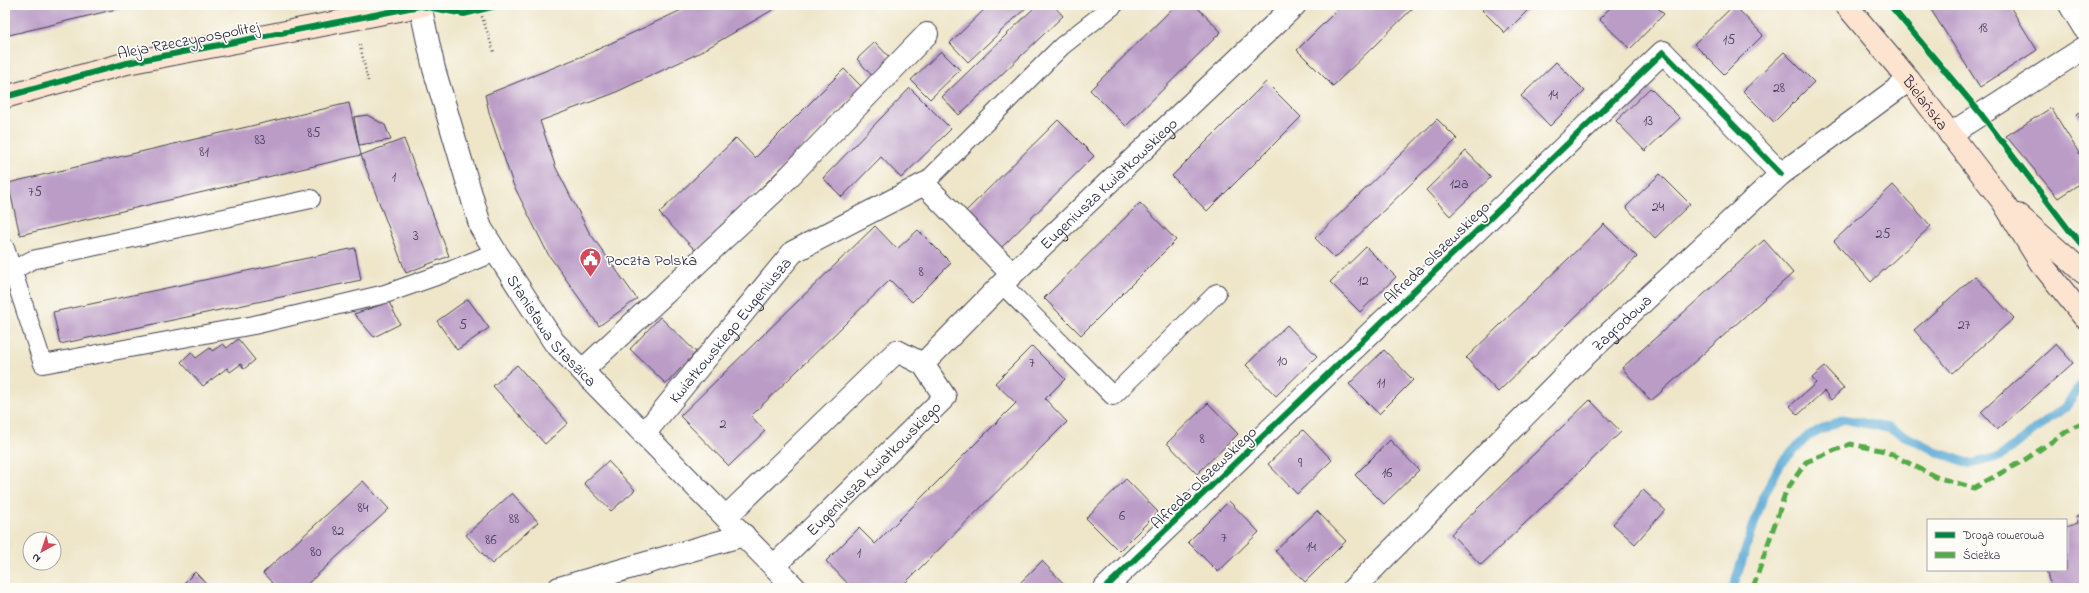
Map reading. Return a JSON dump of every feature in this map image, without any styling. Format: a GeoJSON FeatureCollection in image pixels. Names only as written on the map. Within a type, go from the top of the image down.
{"type":"FeatureCollection","features":[{"type":"Feature","properties":{"kind":"street","name":"Aleja Rzeczypospolitej"},"geometry":{"type":"LineString","coordinates":[[5,97],[127,63],[422,5]]}},
{"type":"Feature","properties":{"kind":"street","name":"Stanisława Staszica"},"geometry":{"type":"LineString","coordinates":[[422,5],[434,69],[481,228],[496,252],[554,342],[795,588]]}},
{"type":"Feature","properties":{"kind":"street","name":"Eugeniusza Kwiatkowskiego"},"geometry":{"type":"LineString","coordinates":[[923,364],[1007,279],[1295,5]]}},
{"type":"Feature","properties":{"kind":"street","name":"Bielańska"},"geometry":{"type":"LineString","coordinates":[[1846,5],[1908,80],[2003,202],[2040,262],[2084,317]]}},
{"type":"Feature","properties":{"kind":"street"},"geometry":{"type":"LineString","coordinates":[[2070,5],[2084,28]]}},
{"type":"Feature","properties":{"kind":"street"},"geometry":{"type":"LineString","coordinates":[[583,370],[778,188],[927,34]]}},
{"type":"Feature","properties":{"kind":"street"},"geometry":{"type":"LineString","coordinates":[[1950,134],[2084,48]]}},
{"type":"Feature","properties":{"kind":"street","name":"Alfreda Olszewskiego"},"geometry":{"type":"LineString","coordinates":[[1105,588],[1663,52],[1781,174]]}},
{"type":"Feature","properties":{"kind":"street","name":"Zagrodowa"},"geometry":{"type":"LineString","coordinates":[[1354,588],[1576,364],[1781,174],[1908,80]]}},
{"type":"Feature","properties":{"kind":"street"},"geometry":{"type":"LineString","coordinates":[[924,184],[1007,279]]}},
{"type":"Feature","properties":{"kind":"street","name":"Kwiatkowskiego Eugeniusza"},"geometry":{"type":"LineString","coordinates":[[644,434],[793,252],[924,184]]}},
{"type":"Feature","properties":{"kind":"street","name":"Bielańska"},"geometry":{"type":"LineString","coordinates":[[2003,202],[2062,252],[2084,274]]}},
{"type":"Feature","properties":{"kind":"street","name":"Eugeniusza Kwiatkowskiego"},"geometry":{"type":"LineString","coordinates":[[726,517],[897,351],[923,364],[945,397],[774,566]]}},
{"type":"Feature","properties":{"kind":"street"},"geometry":{"type":"LineString","coordinates":[[559,588],[744,535]]}},
{"type":"Feature","properties":{"kind":"lane"},"geometry":{"type":"LineString","coordinates":[[924,184],[1062,46],[1114,5]]}},
{"type":"Feature","properties":{"kind":"lane"},"geometry":{"type":"LineString","coordinates":[[13,270],[32,260],[311,199]]}},
{"type":"Feature","properties":{"kind":"lane"},"geometry":{"type":"LineString","coordinates":[[5,248],[43,364],[254,325],[385,294],[496,252]]}},
{"type":"Feature","properties":{"kind":"lane"},"geometry":{"type":"LineString","coordinates":[[1007,279],[1113,396],[1217,293]]}},
{"type":"Feature","properties":{"kind":"path"},"geometry":{"type":"LineString","coordinates":[[480,10],[494,52]]}},
{"type":"Feature","properties":{"kind":"path"},"geometry":{"type":"LineString","coordinates":[[5,154],[7,159]]}},
{"type":"Feature","properties":{"kind":"building"},"geometry":{"type":"Polygon","coordinates":[[[5,5],[129,5],[129,6],[5,36],[5,5]]]}},
{"type":"Feature","properties":{"kind":"building"},"geometry":{"type":"Polygon","coordinates":[[[692,5],[781,5],[697,54],[612,94],[540,121],[556,168],[589,232],[637,299],[599,326],[548,254],[513,184],[490,116],[485,95],[590,53],[692,5]]]}},
{"type":"Feature","properties":{"kind":"building"},"geometry":{"type":"Polygon","coordinates":[[[989,5],[1029,5],[968,62],[950,43],[989,5]]]}},
{"type":"Feature","properties":{"kind":"building"},"geometry":{"type":"Polygon","coordinates":[[[1037,5],[1053,5],[1063,16],[959,115],[942,97],[1037,5]]]}},
{"type":"Feature","properties":{"kind":"building"},"geometry":{"type":"Polygon","coordinates":[[[1176,5],[1195,5],[1221,32],[1126,126],[1090,90],[1176,5]]]}},
{"type":"Feature","properties":{"kind":"building"},"geometry":{"type":"Polygon","coordinates":[[[1342,5],[1416,5],[1333,86],[1297,50],[1342,5]]]}},
{"type":"Feature","properties":{"kind":"building"},"geometry":{"type":"Polygon","coordinates":[[[1487,5],[1523,5],[1528,10],[1505,33],[1482,10],[1487,5]]]}},
{"type":"Feature","properties":{"kind":"building"},"geometry":{"type":"Polygon","coordinates":[[[1613,5],[1655,5],[1664,14],[1630,49],[1599,19],[1613,5]]]}},
{"type":"Feature","properties":{"kind":"building"},"geometry":{"type":"Polygon","coordinates":[[[1734,5],[1763,35],[1724,74],[1694,44],[1734,5]]]}},
{"type":"Feature","properties":{"kind":"building"},"geometry":{"type":"Polygon","coordinates":[[[1928,5],[2009,5],[2037,50],[1980,87],[1928,5]]]}},
{"type":"Feature","properties":{"kind":"building"},"geometry":{"type":"Polygon","coordinates":[[[875,42],[891,59],[873,77],[857,59],[875,42]]]}},
{"type":"Feature","properties":{"kind":"building"},"geometry":{"type":"Polygon","coordinates":[[[941,51],[960,70],[930,99],[911,80],[941,51]]]}},
{"type":"Feature","properties":{"kind":"building"},"geometry":{"type":"Polygon","coordinates":[[[1784,52],[1814,82],[1774,122],[1743,91],[1784,52]]]}},
{"type":"Feature","properties":{"kind":"building"},"geometry":{"type":"Polygon","coordinates":[[[1556,62],[1585,91],[1550,126],[1521,96],[1556,62]]]}},
{"type":"Feature","properties":{"kind":"building"},"geometry":{"type":"Polygon","coordinates":[[[844,69],[862,87],[697,252],[659,213],[736,138],[755,158],[844,69]]]}},
{"type":"Feature","properties":{"kind":"building"},"geometry":{"type":"Polygon","coordinates":[[[1266,82],[1301,117],[1207,211],[1172,176],[1266,82]]]}},
{"type":"Feature","properties":{"kind":"building"},"geometry":{"type":"Polygon","coordinates":[[[910,88],[951,129],[901,178],[881,157],[842,197],[823,178],[910,88]]]}},
{"type":"Feature","properties":{"kind":"building"},"geometry":{"type":"Polygon","coordinates":[[[1650,88],[1680,118],[1645,151],[1616,121],[1650,88]]]}},
{"type":"Feature","properties":{"kind":"building"},"geometry":{"type":"Polygon","coordinates":[[[349,103],[361,155],[20,235],[8,183],[349,103]]]}},
{"type":"Feature","properties":{"kind":"building"},"geometry":{"type":"Polygon","coordinates":[[[2051,108],[2084,161],[2084,181],[2058,198],[2006,136],[2051,108]]]}},
{"type":"Feature","properties":{"kind":"building"},"geometry":{"type":"Polygon","coordinates":[[[2084,110],[2084,124],[2077,114],[2084,110]]]}},
{"type":"Feature","properties":{"kind":"building"},"geometry":{"type":"Polygon","coordinates":[[[367,115],[385,125],[391,140],[359,145],[354,117],[367,115]]]}},
{"type":"Feature","properties":{"kind":"building"},"geometry":{"type":"Polygon","coordinates":[[[1437,119],[1457,139],[1335,258],[1315,238],[1437,119]]]}},
{"type":"Feature","properties":{"kind":"building"},"geometry":{"type":"Polygon","coordinates":[[[1058,120],[1094,156],[999,250],[963,214],[1058,120]]]}},
{"type":"Feature","properties":{"kind":"building"},"geometry":{"type":"Polygon","coordinates":[[[404,139],[449,256],[406,273],[361,155],[404,139]]]}},
{"type":"Feature","properties":{"kind":"building"},"geometry":{"type":"Polygon","coordinates":[[[1466,151],[1491,177],[1450,216],[1426,190],[1466,151]]]}},
{"type":"Feature","properties":{"kind":"building"},"geometry":{"type":"Polygon","coordinates":[[[1660,174],[1690,204],[1655,238],[1626,207],[1660,174]]]}},
{"type":"Feature","properties":{"kind":"building"},"geometry":{"type":"Polygon","coordinates":[[[1893,185],[1931,226],[1871,282],[1834,241],[1893,185]]]}},
{"type":"Feature","properties":{"kind":"building"},"geometry":{"type":"Polygon","coordinates":[[[1140,203],[1176,240],[1081,335],[1044,298],[1140,203]]]}},
{"type":"Feature","properties":{"kind":"building"},"geometry":{"type":"Polygon","coordinates":[[[1604,224],[1637,257],[1498,392],[1466,358],[1604,224]]]}},
{"type":"Feature","properties":{"kind":"building"},"geometry":{"type":"Polygon","coordinates":[[[875,226],[897,249],[918,230],[951,263],[912,302],[890,280],[751,416],[765,431],[729,466],[680,416],[875,226]]]}},
{"type":"Feature","properties":{"kind":"building"},"geometry":{"type":"Polygon","coordinates":[[[1764,240],[1793,273],[1651,401],[1622,368],[1764,240]]]}},
{"type":"Feature","properties":{"kind":"building"},"geometry":{"type":"Polygon","coordinates":[[[1366,247],[1396,277],[1360,312],[1330,282],[1366,247]]]}},
{"type":"Feature","properties":{"kind":"building"},"geometry":{"type":"Polygon","coordinates":[[[355,248],[361,280],[60,344],[53,312],[355,248]]]}},
{"type":"Feature","properties":{"kind":"building"},"geometry":{"type":"Polygon","coordinates":[[[1975,276],[2014,318],[1952,373],[1914,330],[1975,276]]]}},
{"type":"Feature","properties":{"kind":"building"},"geometry":{"type":"Polygon","coordinates":[[[468,299],[489,328],[457,350],[437,321],[468,299]]]}},
{"type":"Feature","properties":{"kind":"building"},"geometry":{"type":"Polygon","coordinates":[[[389,302],[400,324],[374,337],[354,314],[389,302]]]}},
{"type":"Feature","properties":{"kind":"building"},"geometry":{"type":"Polygon","coordinates":[[[660,317],[696,352],[666,384],[630,349],[660,317]]]}},
{"type":"Feature","properties":{"kind":"building"},"geometry":{"type":"Polygon","coordinates":[[[1287,325],[1317,356],[1276,396],[1246,365],[1287,325]]]}},
{"type":"Feature","properties":{"kind":"building"},"geometry":{"type":"Polygon","coordinates":[[[238,339],[255,360],[244,369],[241,364],[230,372],[227,368],[203,386],[181,362],[191,352],[196,358],[210,348],[212,351],[223,344],[227,348],[238,339]]]}},
{"type":"Feature","properties":{"kind":"building"},"geometry":{"type":"Polygon","coordinates":[[[2056,344],[2073,363],[1997,430],[1981,412],[2056,344]]]}},
{"type":"Feature","properties":{"kind":"building"},"geometry":{"type":"Polygon","coordinates":[[[1032,346],[1065,379],[1045,399],[1067,422],[900,588],[852,588],[826,561],[859,528],[875,544],[1016,403],[995,383],[1032,346]]]}},
{"type":"Feature","properties":{"kind":"building"},"geometry":{"type":"Polygon","coordinates":[[[1384,350],[1413,380],[1379,414],[1349,384],[1384,350]]]}},
{"type":"Feature","properties":{"kind":"building"},"geometry":{"type":"Polygon","coordinates":[[[517,365],[568,423],[545,444],[493,386],[517,365]]]}},
{"type":"Feature","properties":{"kind":"building"},"geometry":{"type":"Polygon","coordinates":[[[1825,367],[1844,388],[1831,400],[1824,391],[1798,415],[1790,406],[1816,383],[1812,378],[1825,367]]]}},
{"type":"Feature","properties":{"kind":"building"},"geometry":{"type":"Polygon","coordinates":[[[1590,400],[1621,432],[1481,565],[1451,534],[1590,400]]]}},
{"type":"Feature","properties":{"kind":"building"},"geometry":{"type":"Polygon","coordinates":[[[1208,403],[1238,434],[1197,474],[1167,443],[1208,403]]]}},
{"type":"Feature","properties":{"kind":"building"},"geometry":{"type":"Polygon","coordinates":[[[1303,430],[1332,460],[1297,494],[1268,464],[1303,430]]]}},
{"type":"Feature","properties":{"kind":"building"},"geometry":{"type":"Polygon","coordinates":[[[1390,440],[1419,470],[1384,504],[1355,475],[1390,440]]]}},
{"type":"Feature","properties":{"kind":"building"},"geometry":{"type":"Polygon","coordinates":[[[608,461],[635,490],[611,511],[584,483],[608,461]]]}},
{"type":"Feature","properties":{"kind":"building"},"geometry":{"type":"Polygon","coordinates":[[[1126,479],[1158,512],[1119,551],[1086,518],[1126,479]]]}},
{"type":"Feature","properties":{"kind":"building"},"geometry":{"type":"Polygon","coordinates":[[[363,481],[389,509],[303,588],[277,588],[263,573],[363,481]]]}},
{"type":"Feature","properties":{"kind":"building"},"geometry":{"type":"Polygon","coordinates":[[[1643,490],[1665,510],[1635,544],[1613,524],[1643,490]]]}},
{"type":"Feature","properties":{"kind":"building"},"geometry":{"type":"Polygon","coordinates":[[[512,493],[538,522],[492,564],[466,535],[512,493]]]}},
{"type":"Feature","properties":{"kind":"building"},"geometry":{"type":"Polygon","coordinates":[[[1229,501],[1259,532],[1218,572],[1188,542],[1229,501]]]}},
{"type":"Feature","properties":{"kind":"building"},"geometry":{"type":"Polygon","coordinates":[[[1317,511],[1346,541],[1305,582],[1275,551],[1317,511]]]}},
{"type":"Feature","properties":{"kind":"building"},"geometry":{"type":"Polygon","coordinates":[[[2084,514],[2084,583],[2069,588],[2051,588],[2046,571],[2067,571],[2067,527],[2078,523],[2076,517],[2084,514]]]}},
{"type":"Feature","properties":{"kind":"building"},"geometry":{"type":"Polygon","coordinates":[[[1042,561],[1068,588],[1015,588],[1042,561]]]}},
{"type":"Feature","properties":{"kind":"building"},"geometry":{"type":"Polygon","coordinates":[[[195,572],[210,588],[179,588],[195,572]]]}},
{"type":"Feature","properties":{"kind":"waterway"},"geometry":{"type":"LineString","coordinates":[[1733,588],[1763,497],[1781,463],[1807,437],[1843,419],[1888,428],[1942,454],[1971,464],[2001,456],[2065,407],[2081,385]]}},
{"type":"Feature","properties":{"kind":"marked path"},"geometry":{"type":"LineString","coordinates":[[1753,588],[1786,491],[1806,462],[1850,444],[1885,451],[1936,477],[1974,488],[2026,459],[2075,426],[2084,422]]}},
{"type":"Feature","properties":{"kind":"cycle path"},"geometry":{"type":"LineString","coordinates":[[5,97],[127,63],[425,5]]}},
{"type":"Feature","properties":{"kind":"cycle path"},"geometry":{"type":"LineString","coordinates":[[421,6],[464,14],[500,5]]}},
{"type":"Feature","properties":{"kind":"cycle path"},"geometry":{"type":"LineString","coordinates":[[1890,5],[1981,114],[2069,230],[2084,247]]}},
{"type":"Feature","properties":{"kind":"cycle path"},"geometry":{"type":"LineString","coordinates":[[1105,588],[1663,52],[1781,174]]}},
{"type":"Feature","properties":{"kind":"place","name":"Poczta Polska"},"geometry":{"type":"Point","coordinates":[590,278]}}]}
